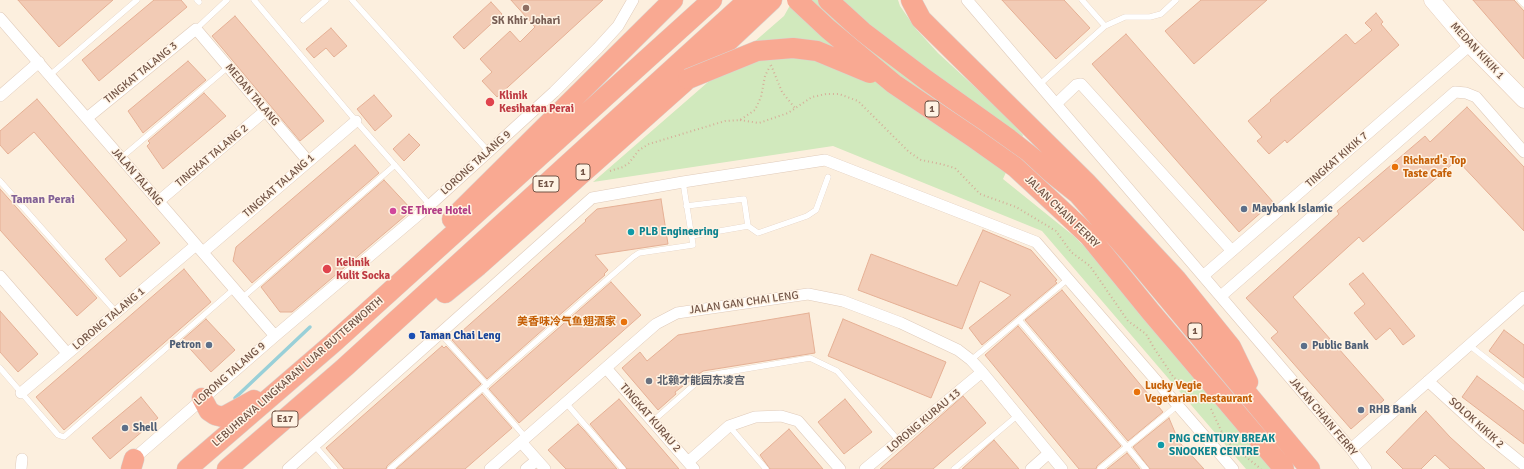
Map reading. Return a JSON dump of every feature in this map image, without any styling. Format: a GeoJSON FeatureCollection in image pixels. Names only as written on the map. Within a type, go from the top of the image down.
{"type":"FeatureCollection","features":[{"type":"Feature","properties":{"kind":"highway"},"geometry":{"type":"LineString","coordinates":[[638,34],[654,0]]}},
{"type":"Feature","properties":{"kind":"highway"},"geometry":{"type":"LineString","coordinates":[[332,344],[354,314],[673,0]]}},
{"type":"Feature","properties":{"kind":"highway","name":"LEBUHRAYA LINGKARAN LUAR BUTTERWORTH"},"geometry":{"type":"LineString","coordinates":[[187,469],[332,344],[712,0]]}},
{"type":"Feature","properties":{"kind":"highway","name":"E17"},"geometry":{"type":"LineString","coordinates":[[227,469],[344,368],[748,0]]}},
{"type":"Feature","properties":{"kind":"highway","name":"1"},"geometry":{"type":"LineString","coordinates":[[344,368],[382,346],[478,266],[688,79],[772,0]]}},
{"type":"Feature","properties":{"kind":"highway","name":"JALAN CHAIN FERRY"},"geometry":{"type":"LineString","coordinates":[[797,0],[828,29],[894,84],[1015,167],[1089,236],[1150,311],[1284,469]]}},
{"type":"Feature","properties":{"kind":"highway","name":"JALAN CHAIN FERRY"},"geometry":{"type":"LineString","coordinates":[[828,0],[863,32],[925,79],[1009,139],[1078,194],[1135,259],[1310,469]]}},
{"type":"Feature","properties":{"kind":"highway"},"geometry":{"type":"LineString","coordinates":[[911,0],[921,19],[930,29],[1086,182],[1177,280],[1230,347],[1265,414]]}},
{"type":"Feature","properties":{"kind":"highway"},"geometry":{"type":"LineString","coordinates":[[688,79],[757,51],[793,48],[818,51],[894,84]]}},
{"type":"Feature","properties":{"kind":"highway"},"geometry":{"type":"LineString","coordinates":[[202,398],[209,410],[215,415],[223,417],[287,382]]}},
{"type":"Feature","properties":{"kind":"street","name":"LORONG TALANG 9"},"geometry":{"type":"LineString","coordinates":[[129,466],[202,398],[430,204],[554,92],[618,26],[633,0]]}},
{"type":"Feature","properties":{"kind":"street","name":"JALAN CHAIN FERRY"},"geometry":{"type":"LineString","coordinates":[[967,0],[1204,276],[1366,469]]}},
{"type":"Feature","properties":{"kind":"street","name":"MEDAN KIKIK 1"},"geometry":{"type":"LineString","coordinates":[[1432,0],[1470,45],[1524,100]]}},
{"type":"Feature","properties":{"kind":"street","name":"JALAN TALANG"},"geometry":{"type":"LineString","coordinates":[[0,18],[275,336]]}},
{"type":"Feature","properties":{"kind":"street","name":"MEDAN TALANG"},"geometry":{"type":"LineString","coordinates":[[196,29],[308,161]]}},
{"type":"Feature","properties":{"kind":"street","name":"TINGKAT TALANG 3"},"geometry":{"type":"LineString","coordinates":[[87,118],[196,29]]}},
{"type":"Feature","properties":{"kind":"street","name":"TINGKAT KIKIK 7"},"geometry":{"type":"LineString","coordinates":[[1204,276],[1470,45]]}},
{"type":"Feature","properties":{"kind":"street"},"geometry":{"type":"LineString","coordinates":[[0,96],[39,62]]}},
{"type":"Feature","properties":{"kind":"street"},"geometry":{"type":"LineString","coordinates":[[1056,104],[1076,85],[1081,84],[1232,251]]}},
{"type":"Feature","properties":{"kind":"street"},"geometry":{"type":"LineString","coordinates":[[1221,296],[1455,92],[1466,93],[1476,97],[1524,152]]}},
{"type":"Feature","properties":{"kind":"street","name":"TINGKAT TALANG 2"},"geometry":{"type":"LineString","coordinates":[[158,201],[265,111]]}},
{"type":"Feature","properties":{"kind":"street","name":"TINGKAT TALANG 1"},"geometry":{"type":"LineString","coordinates":[[199,248],[356,121]]}},
{"type":"Feature","properties":{"kind":"street"},"geometry":{"type":"LineString","coordinates":[[288,469],[592,198],[825,160],[1036,242],[1233,469]]}},
{"type":"Feature","properties":{"kind":"street","name":"LORONG TALANG 1"},"geometry":{"type":"LineString","coordinates":[[21,392],[116,312],[199,248]]}},
{"type":"Feature","properties":{"kind":"street"},"geometry":{"type":"LineString","coordinates":[[0,276],[67,353]]}},
{"type":"Feature","properties":{"kind":"street","name":"JALAN GAN CHAI LENG"},"geometry":{"type":"LineString","coordinates":[[490,469],[656,324],[677,313],[808,294],[844,301],[900,323],[958,350],[971,360],[982,372],[1062,469]]}},
{"type":"Feature","properties":{"kind":"street"},"geometry":{"type":"LineString","coordinates":[[1350,449],[1469,345],[1522,303]]}},
{"type":"Feature","properties":{"kind":"street","name":"TINGKAT KURAU 2"},"geometry":{"type":"LineString","coordinates":[[606,368],[691,465]]}},
{"type":"Feature","properties":{"kind":"street","name":"LORONG KURAU 13"},"geometry":{"type":"LineString","coordinates":[[866,469],[982,372]]}},
{"type":"Feature","properties":{"kind":"street","name":"SOLOK KIKIK 2"},"geometry":{"type":"LineString","coordinates":[[1428,381],[1487,435],[1524,465]]}},
{"type":"Feature","properties":{"kind":"street"},"geometry":{"type":"LineString","coordinates":[[691,465],[729,426],[755,417],[781,416],[798,421],[840,469]]}},
{"type":"Feature","properties":{"kind":"street"},"geometry":{"type":"LineString","coordinates":[[524,440],[536,460],[545,469]]}},
{"type":"Feature","properties":{"kind":"street"},"geometry":{"type":"LineString","coordinates":[[1031,469],[1049,454]]}},
{"type":"Feature","properties":{"kind":"street"},"geometry":{"type":"LineString","coordinates":[[526,469],[536,460]]}},
{"type":"Feature","properties":{"kind":"lane"},"geometry":{"type":"LineString","coordinates":[[50,76],[137,0]]}},
{"type":"Feature","properties":{"kind":"lane"},"geometry":{"type":"LineString","coordinates":[[196,29],[227,0]]}},
{"type":"Feature","properties":{"kind":"lane"},"geometry":{"type":"LineString","coordinates":[[254,0],[356,121],[430,204]]}},
{"type":"Feature","properties":{"kind":"lane"},"geometry":{"type":"LineString","coordinates":[[303,20],[326,0]]}},
{"type":"Feature","properties":{"kind":"lane"},"geometry":{"type":"LineString","coordinates":[[352,0],[488,151]]}},
{"type":"Feature","properties":{"kind":"lane"},"geometry":{"type":"LineString","coordinates":[[1082,0],[1105,26]]}},
{"type":"Feature","properties":{"kind":"lane"},"geometry":{"type":"LineString","coordinates":[[1039,84],[1105,26],[1125,17],[1150,17],[1160,14],[1176,0]]}},
{"type":"Feature","properties":{"kind":"lane"},"geometry":{"type":"LineString","coordinates":[[1520,0],[1524,4]]}},
{"type":"Feature","properties":{"kind":"lane"},"geometry":{"type":"LineString","coordinates":[[121,158],[228,67]]}},
{"type":"Feature","properties":{"kind":"lane"},"geometry":{"type":"LineString","coordinates":[[242,298],[395,165]]}},
{"type":"Feature","properties":{"kind":"lane"},"geometry":{"type":"LineString","coordinates":[[691,236],[748,226],[758,233],[807,216],[816,210],[828,177]]}},
{"type":"Feature","properties":{"kind":"lane"},"geometry":{"type":"LineString","coordinates":[[0,182],[116,312]]}},
{"type":"Feature","properties":{"kind":"lane"},"geometry":{"type":"LineString","coordinates":[[390,469],[633,257],[639,253],[693,245],[683,182]]}},
{"type":"Feature","properties":{"kind":"lane"},"geometry":{"type":"LineString","coordinates":[[686,206],[744,199],[748,226]]}},
{"type":"Feature","properties":{"kind":"lane"},"geometry":{"type":"LineString","coordinates":[[971,360],[1068,279]]}},
{"type":"Feature","properties":{"kind":"lane"},"geometry":{"type":"LineString","coordinates":[[0,368],[58,435],[64,437],[234,289]]}},
{"type":"Feature","properties":{"kind":"lane"},"geometry":{"type":"LineString","coordinates":[[1019,320],[1146,469]]}},
{"type":"Feature","properties":{"kind":"lane"},"geometry":{"type":"LineString","coordinates":[[440,333],[484,386],[524,440]]}},
{"type":"Feature","properties":{"kind":"lane"},"geometry":{"type":"LineString","coordinates":[[1469,345],[1524,388]]}},
{"type":"Feature","properties":{"kind":"lane"},"geometry":{"type":"LineString","coordinates":[[653,421],[704,376],[810,358],[837,371],[899,441]]}},
{"type":"Feature","properties":{"kind":"lane"},"geometry":{"type":"LineString","coordinates":[[566,403],[623,469]]}},
{"type":"Feature","properties":{"kind":"lane"},"geometry":{"type":"LineString","coordinates":[[1100,469],[1178,405]]}},
{"type":"Feature","properties":{"kind":"lane"},"geometry":{"type":"LineString","coordinates":[[954,469],[1018,415]]}},
{"type":"Feature","properties":{"kind":"lane"},"geometry":{"type":"LineString","coordinates":[[729,426],[766,469]]}},
{"type":"Feature","properties":{"kind":"lane"},"geometry":{"type":"LineString","coordinates":[[315,446],[335,469]]}},
{"type":"Feature","properties":{"kind":"path"},"geometry":{"type":"LineString","coordinates":[[605,172],[630,163],[639,150],[650,144],[725,121],[740,120],[755,110],[761,97],[765,76],[771,64],[782,92],[795,108]]}},
{"type":"Feature","properties":{"kind":"green space"},"geometry":{"type":"Polygon","coordinates":[[[793,0],[898,0],[900,6],[916,29],[938,53],[1002,112],[1023,135],[1003,179],[1075,237],[1103,266],[1272,469],[1246,469],[1042,231],[833,146],[593,182],[784,16],[793,0]]]}},
{"type":"Feature","properties":{"kind":"building"},"geometry":{"type":"Polygon","coordinates":[[[18,0],[113,0],[59,47],[18,0]]]}},
{"type":"Feature","properties":{"kind":"building"},"geometry":{"type":"Polygon","coordinates":[[[154,0],[181,0],[187,7],[99,81],[82,60],[154,0]]]}},
{"type":"Feature","properties":{"kind":"building"},"geometry":{"type":"Polygon","coordinates":[[[511,0],[603,0],[497,97],[482,81],[492,72],[480,59],[510,31],[520,42],[535,27],[511,0]]]}},
{"type":"Feature","properties":{"kind":"building"},"geometry":{"type":"Polygon","coordinates":[[[1002,0],[1064,0],[1090,28],[1056,59],[1002,0]]]}},
{"type":"Feature","properties":{"kind":"building"},"geometry":{"type":"Polygon","coordinates":[[[1201,0],[1267,0],[1194,64],[1165,31],[1201,0]]]}},
{"type":"Feature","properties":{"kind":"building"},"geometry":{"type":"Polygon","coordinates":[[[1473,0],[1514,0],[1524,11],[1524,59],[1473,0]]]}},
{"type":"Feature","properties":{"kind":"building"},"geometry":{"type":"Polygon","coordinates":[[[491,2],[502,14],[464,49],[453,37],[491,2]]]}},
{"type":"Feature","properties":{"kind":"building"},"geometry":{"type":"Polygon","coordinates":[[[1376,13],[1383,22],[1381,24],[1399,45],[1287,143],[1285,140],[1269,154],[1257,141],[1262,137],[1248,121],[1346,34],[1355,44],[1372,30],[1365,23],[1376,13]]]}},
{"type":"Feature","properties":{"kind":"building"},"geometry":{"type":"Polygon","coordinates":[[[235,16],[324,121],[300,141],[212,36],[235,16]]]}},
{"type":"Feature","properties":{"kind":"building"},"geometry":{"type":"Polygon","coordinates":[[[331,28],[347,46],[334,57],[326,48],[314,58],[306,49],[331,28]]]}},
{"type":"Feature","properties":{"kind":"building"},"geometry":{"type":"Polygon","coordinates":[[[1126,34],[1273,202],[1239,232],[1092,64],[1126,34]]]}},
{"type":"Feature","properties":{"kind":"building"},"geometry":{"type":"Polygon","coordinates":[[[188,61],[206,80],[143,133],[128,111],[188,61]]]}},
{"type":"Feature","properties":{"kind":"building"},"geometry":{"type":"Polygon","coordinates":[[[204,93],[226,116],[163,169],[147,146],[150,143],[148,141],[204,93]]]}},
{"type":"Feature","properties":{"kind":"building"},"geometry":{"type":"Polygon","coordinates":[[[374,95],[392,116],[375,131],[357,109],[374,95]]]}},
{"type":"Feature","properties":{"kind":"building"},"geometry":{"type":"Polygon","coordinates":[[[37,99],[160,243],[120,277],[105,259],[127,240],[34,132],[8,154],[0,145],[0,131],[37,99]]]}},
{"type":"Feature","properties":{"kind":"building"},"geometry":{"type":"Polygon","coordinates":[[[1467,107],[1524,167],[1524,231],[1457,160],[1363,242],[1359,237],[1293,297],[1384,400],[1351,429],[1271,338],[1278,332],[1246,298],[1339,214],[1337,211],[1425,136],[1430,142],[1467,107]]]}},
{"type":"Feature","properties":{"kind":"building"},"geometry":{"type":"Polygon","coordinates":[[[409,134],[420,145],[404,161],[393,149],[409,134]]]}},
{"type":"Feature","properties":{"kind":"building"},"geometry":{"type":"Polygon","coordinates":[[[355,145],[379,173],[252,283],[233,261],[236,247],[355,145]]]}},
{"type":"Feature","properties":{"kind":"building"},"geometry":{"type":"Polygon","coordinates":[[[384,180],[412,210],[292,312],[280,312],[261,287],[384,180]]]}},
{"type":"Feature","properties":{"kind":"building"},"geometry":{"type":"Polygon","coordinates":[[[0,189],[97,298],[77,316],[0,230],[0,189]]]}},
{"type":"Feature","properties":{"kind":"building"},"geometry":{"type":"Polygon","coordinates":[[[661,199],[668,244],[595,255],[608,270],[604,274],[605,275],[487,379],[452,340],[586,221],[585,220],[597,209],[661,199]]]}},
{"type":"Feature","properties":{"kind":"building"},"geometry":{"type":"Polygon","coordinates":[[[983,230],[1031,250],[1057,280],[1055,281],[1057,283],[982,345],[969,328],[1011,295],[980,281],[962,329],[858,290],[871,254],[957,286],[983,230]]]}},
{"type":"Feature","properties":{"kind":"building"},"geometry":{"type":"Polygon","coordinates":[[[184,269],[211,302],[64,430],[36,397],[184,269]]]}},
{"type":"Feature","properties":{"kind":"building"},"geometry":{"type":"Polygon","coordinates":[[[1363,273],[1415,336],[1403,345],[1390,328],[1376,340],[1354,313],[1365,304],[1349,284],[1363,273]]]}},
{"type":"Feature","properties":{"kind":"building"},"geometry":{"type":"Polygon","coordinates":[[[611,282],[641,315],[519,423],[489,389],[611,282]]]}},
{"type":"Feature","properties":{"kind":"building"},"geometry":{"type":"Polygon","coordinates":[[[1062,290],[1163,412],[1128,441],[1025,320],[1062,290]]]}},
{"type":"Feature","properties":{"kind":"building"},"geometry":{"type":"Polygon","coordinates":[[[0,311],[38,354],[18,372],[0,352],[0,311]]]}},
{"type":"Feature","properties":{"kind":"building"},"geometry":{"type":"Polygon","coordinates":[[[809,313],[815,353],[703,371],[675,392],[676,394],[658,410],[622,368],[640,352],[647,361],[678,335],[809,313]]]}},
{"type":"Feature","properties":{"kind":"building","name":"Petron"},"geometry":{"type":"Polygon","coordinates":[[[206,319],[235,350],[211,372],[182,340],[206,319]]]}},
{"type":"Feature","properties":{"kind":"building"},"geometry":{"type":"Polygon","coordinates":[[[843,319],[946,362],[931,398],[828,356],[843,319]]]}},
{"type":"Feature","properties":{"kind":"building"},"geometry":{"type":"Polygon","coordinates":[[[1018,326],[1121,446],[1097,466],[1096,469],[1079,469],[985,355],[1018,326]]]}},
{"type":"Feature","properties":{"kind":"building"},"geometry":{"type":"Polygon","coordinates":[[[1504,330],[1524,345],[1524,378],[1489,351],[1504,330]]]}},
{"type":"Feature","properties":{"kind":"building"},"geometry":{"type":"Polygon","coordinates":[[[442,346],[444,348],[446,346],[481,384],[387,466],[386,469],[344,469],[326,448],[442,346]]]}},
{"type":"Feature","properties":{"kind":"building"},"geometry":{"type":"Polygon","coordinates":[[[1477,376],[1524,411],[1524,444],[1462,397],[1477,376]]]}},
{"type":"Feature","properties":{"kind":"building"},"geometry":{"type":"Polygon","coordinates":[[[482,394],[512,428],[465,469],[396,469],[482,394]]]}},
{"type":"Feature","properties":{"kind":"building"},"geometry":{"type":"Polygon","coordinates":[[[963,396],[986,423],[933,469],[880,469],[963,396]]]}},
{"type":"Feature","properties":{"kind":"building","name":"Shell"},"geometry":{"type":"Polygon","coordinates":[[[141,397],[158,418],[110,459],[92,438],[141,397]]]}},
{"type":"Feature","properties":{"kind":"building"},"geometry":{"type":"Polygon","coordinates":[[[619,399],[679,469],[627,469],[590,424],[619,399]]]}},
{"type":"Feature","properties":{"kind":"building"},"geometry":{"type":"Polygon","coordinates":[[[845,399],[872,432],[844,454],[818,422],[845,399]]]}},
{"type":"Feature","properties":{"kind":"building"},"geometry":{"type":"Polygon","coordinates":[[[1426,411],[1450,437],[1485,469],[1450,469],[1435,455],[1421,469],[1403,469],[1386,452],[1426,411]]]}},
{"type":"Feature","properties":{"kind":"building","name":"PNG CENTURY BREAK SNOOKER CENTRE"},"geometry":{"type":"Polygon","coordinates":[[[1169,418],[1179,442],[1204,469],[1150,469],[1133,447],[1169,418]]]}},
{"type":"Feature","properties":{"kind":"building"},"geometry":{"type":"Polygon","coordinates":[[[578,424],[617,469],[566,469],[548,450],[578,424]]]}},
{"type":"Feature","properties":{"kind":"building"},"geometry":{"type":"Polygon","coordinates":[[[789,429],[823,469],[770,469],[760,455],[789,429]]]}},
{"type":"Feature","properties":{"kind":"building"},"geometry":{"type":"Polygon","coordinates":[[[994,440],[1019,469],[962,469],[994,440]]]}},
{"type":"Feature","properties":{"kind":"building"},"geometry":{"type":"Polygon","coordinates":[[[1127,453],[1140,469],[1107,469],[1127,453]]]}},
{"type":"Feature","properties":{"kind":"waterway"},"geometry":{"type":"LineString","coordinates":[[235,398],[310,327]]}},
{"type":"Feature","properties":{"kind":"place","name":"SK Khir Johari"},"geometry":{"type":"Point","coordinates":[526,8]}},
{"type":"Feature","properties":{"kind":"place","name":"Klinik Kesihatan Perai"},"geometry":{"type":"Point","coordinates":[490,102]}},
{"type":"Feature","properties":{"kind":"place","name":"Richard's Top Taste Cafe"},"geometry":{"type":"Point","coordinates":[1395,167]}},
{"type":"Feature","properties":{"kind":"place","name":"Maybank Islamic"},"geometry":{"type":"Point","coordinates":[1244,209]}},
{"type":"Feature","properties":{"kind":"place","name":"SE Three Hotel"},"geometry":{"type":"Point","coordinates":[393,211]}},
{"type":"Feature","properties":{"kind":"place","name":"PLB Engineering"},"geometry":{"type":"Point","coordinates":[631,232]}},
{"type":"Feature","properties":{"kind":"place","name":"Kelinik Kulit Socka"},"geometry":{"type":"Point","coordinates":[327,269]}},
{"type":"Feature","properties":{"kind":"place","name":"美香味冷气鱼翅酒家"},"geometry":{"type":"Point","coordinates":[624,322]}},
{"type":"Feature","properties":{"kind":"place","name":"Taman Chai Leng"},"geometry":{"type":"Point","coordinates":[412,336]}},
{"type":"Feature","properties":{"kind":"place","name":"Petron"},"geometry":{"type":"Point","coordinates":[209,345]}},
{"type":"Feature","properties":{"kind":"place","name":"Public Bank"},"geometry":{"type":"Point","coordinates":[1304,346]}},
{"type":"Feature","properties":{"kind":"place","name":"北赖才能园东凌宫"},"geometry":{"type":"Point","coordinates":[649,381]}},
{"type":"Feature","properties":{"kind":"place","name":"Lucky Vegie Vegetarian Restaurant"},"geometry":{"type":"Point","coordinates":[1137,392]}},
{"type":"Feature","properties":{"kind":"place","name":"RHB Bank"},"geometry":{"type":"Point","coordinates":[1361,410]}},
{"type":"Feature","properties":{"kind":"place","name":"Shell"},"geometry":{"type":"Point","coordinates":[125,428]}},
{"type":"Feature","properties":{"kind":"place","name":"PNG CENTURY BREAK SNOOKER CENTRE"},"geometry":{"type":"Point","coordinates":[1161,445]}},
{"type":"Feature","properties":{"kind":"district","name":"Taman Perai"},"geometry":{"type":"Point","coordinates":[43,200]}}]}
